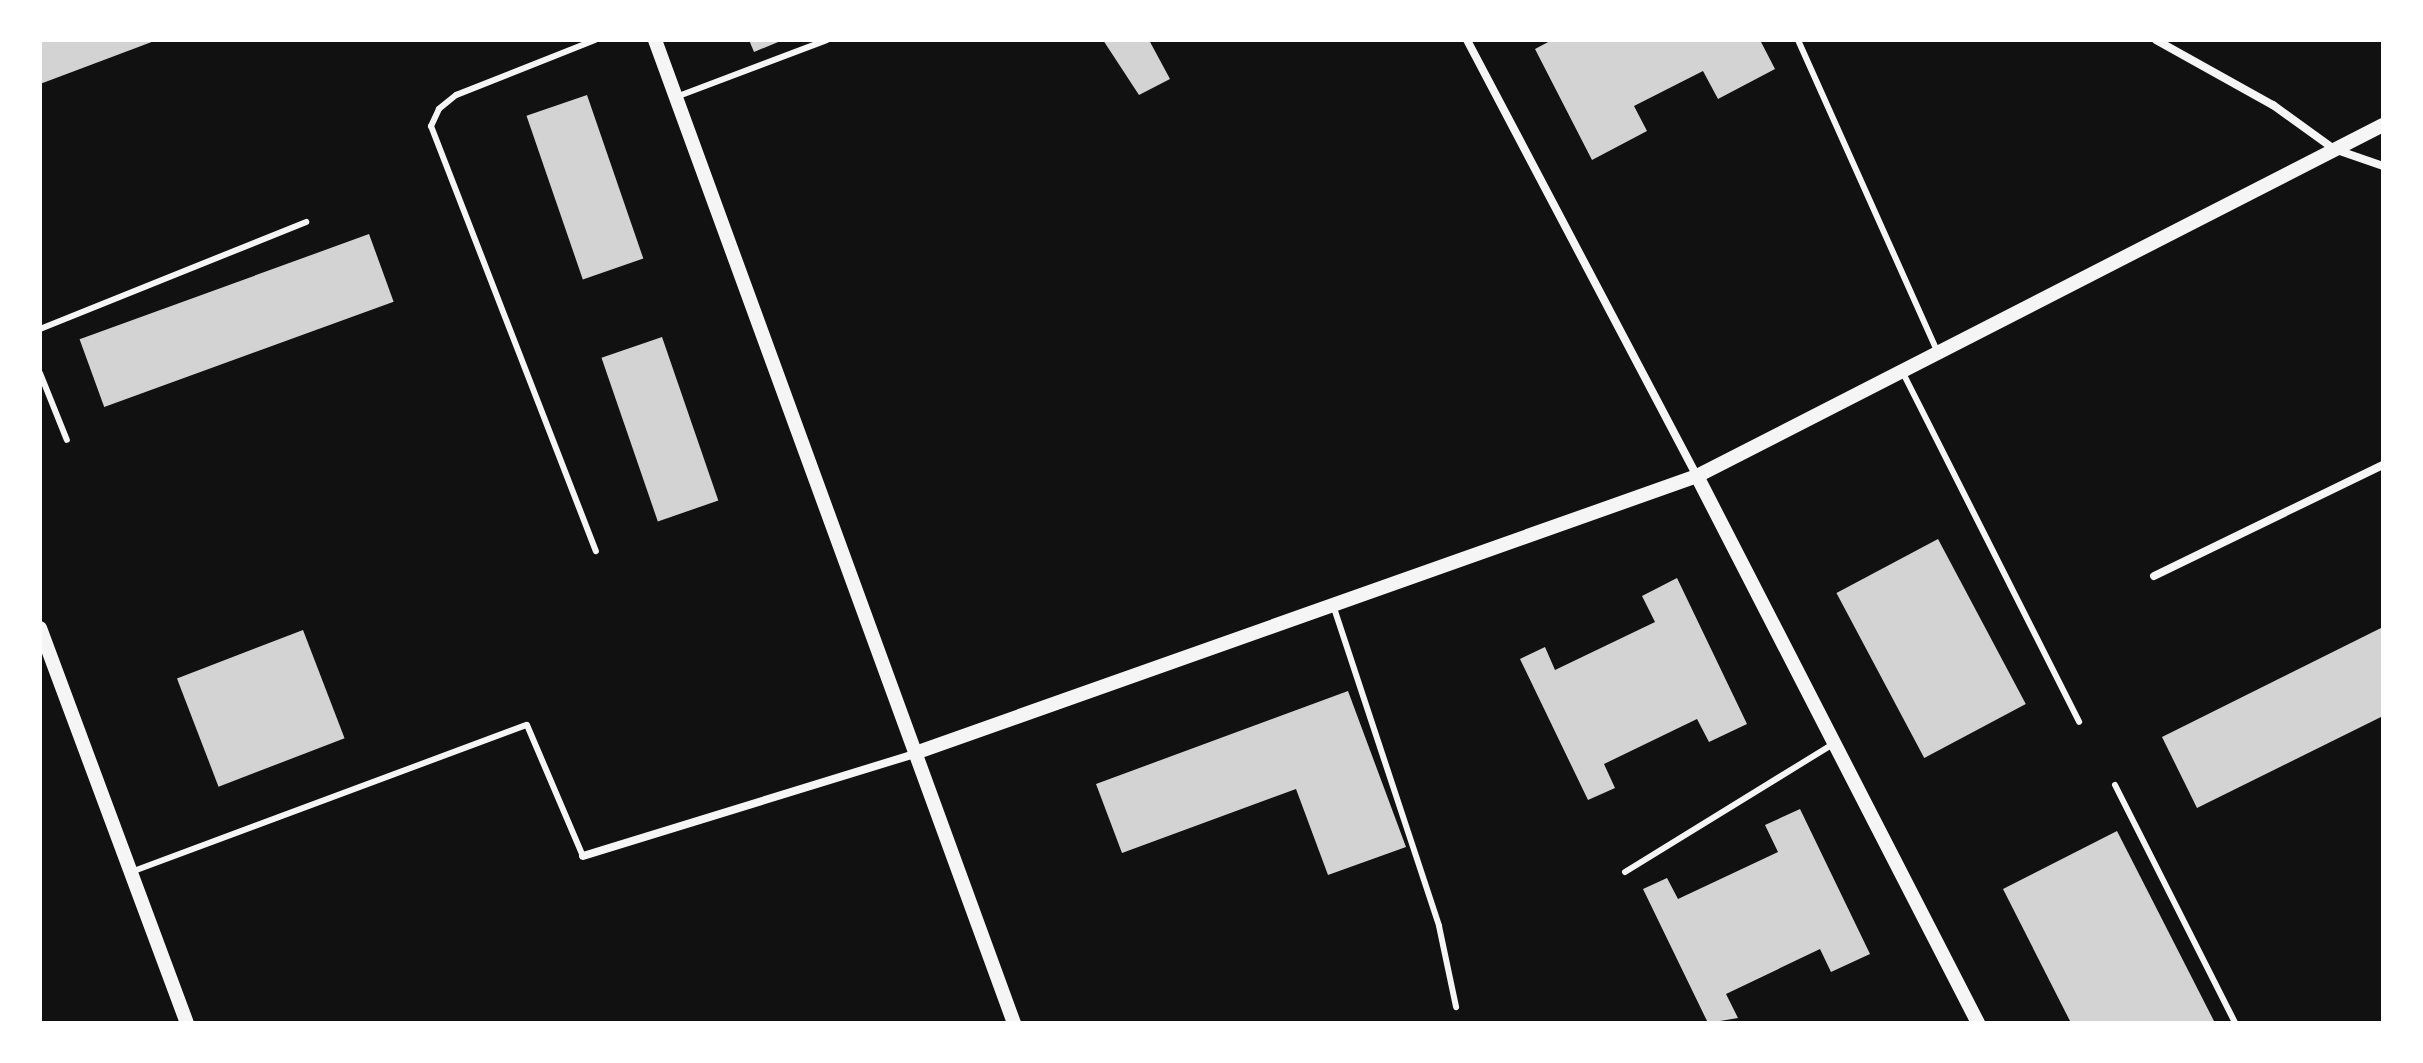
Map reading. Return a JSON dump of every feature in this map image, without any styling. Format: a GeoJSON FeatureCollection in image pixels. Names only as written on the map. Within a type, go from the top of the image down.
{"type":"FeatureCollection","features":[{"type":"Feature","properties":{"kind":"street"},"geometry":{"type":"LineString","coordinates":[[655,40],[918,752],[1014,1023]]}},
{"type":"Feature","properties":{"kind":"street"},"geometry":{"type":"LineString","coordinates":[[1467,40],[1697,476],[1978,1023]]}},
{"type":"Feature","properties":{"kind":"street"},"geometry":{"type":"LineString","coordinates":[[2156,40],[2273,105],[2334,149],[2383,166]]}},
{"type":"Feature","properties":{"kind":"street"},"geometry":{"type":"LineString","coordinates":[[583,856],[918,752],[1697,476],[2383,125]]}},
{"type":"Feature","properties":{"kind":"street"},"geometry":{"type":"LineString","coordinates":[[2154,576],[2383,465]]}},
{"type":"Feature","properties":{"kind":"street"},"geometry":{"type":"LineString","coordinates":[[40,628],[187,1023]]}},
{"type":"Feature","properties":{"kind":"lane"},"geometry":{"type":"LineString","coordinates":[[595,40],[456,95],[439,109],[431,126],[596,551]]}},
{"type":"Feature","properties":{"kind":"lane"},"geometry":{"type":"LineString","coordinates":[[676,97],[827,40]]}},
{"type":"Feature","properties":{"kind":"lane"},"geometry":{"type":"LineString","coordinates":[[1798,40],[1938,353]]}},
{"type":"Feature","properties":{"kind":"lane"},"geometry":{"type":"LineString","coordinates":[[40,329],[306,222]]}},
{"type":"Feature","properties":{"kind":"lane"},"geometry":{"type":"LineString","coordinates":[[1902,371],[2079,722]]}},
{"type":"Feature","properties":{"kind":"lane"},"geometry":{"type":"LineString","coordinates":[[40,373],[67,440]]}},
{"type":"Feature","properties":{"kind":"lane"},"geometry":{"type":"LineString","coordinates":[[1333,605],[1439,926],[1456,1007]]}},
{"type":"Feature","properties":{"kind":"lane"},"geometry":{"type":"LineString","coordinates":[[131,872],[527,725],[583,856]]}},
{"type":"Feature","properties":{"kind":"lane"},"geometry":{"type":"LineString","coordinates":[[1625,872],[1835,743]]}},
{"type":"Feature","properties":{"kind":"lane"},"geometry":{"type":"LineString","coordinates":[[2115,785],[2235,1023]]}},
{"type":"Feature","properties":{"kind":"building"},"geometry":{"type":"Polygon","coordinates":[[[40,40],[157,40],[40,84],[40,40]]]}},
{"type":"Feature","properties":{"kind":"building"},"geometry":{"type":"Polygon","coordinates":[[[749,40],[783,40],[754,52],[749,40]]]}},
{"type":"Feature","properties":{"kind":"building"},"geometry":{"type":"Polygon","coordinates":[[[1103,40],[1149,40],[1170,79],[1139,95],[1103,40]]]}},
{"type":"Feature","properties":{"kind":"building"},"geometry":{"type":"Polygon","coordinates":[[[1552,40],[1760,40],[1775,69],[1718,99],[1703,71],[1634,106],[1647,131],[1592,160],[1535,49],[1552,40]]]}},
{"type":"Feature","properties":{"kind":"building"},"geometry":{"type":"Polygon","coordinates":[[[587,95],[643,259],[583,279],[526,116],[587,95]]]}},
{"type":"Feature","properties":{"kind":"building"},"geometry":{"type":"Polygon","coordinates":[[[369,234],[394,302],[104,407],[80,339],[369,234]]]}},
{"type":"Feature","properties":{"kind":"building"},"geometry":{"type":"Polygon","coordinates":[[[662,337],[718,501],[658,521],[601,358],[662,337]]]}},
{"type":"Feature","properties":{"kind":"building"},"geometry":{"type":"Polygon","coordinates":[[[1938,539],[2026,704],[1924,758],[1836,593],[1938,539]]]}},
{"type":"Feature","properties":{"kind":"building"},"geometry":{"type":"Polygon","coordinates":[[[1677,578],[1747,724],[1709,742],[1697,719],[1604,764],[1615,788],[1588,800],[1520,659],[1545,647],[1555,670],[1655,622],[1642,596],[1677,578]]]}},
{"type":"Feature","properties":{"kind":"building"},"geometry":{"type":"Polygon","coordinates":[[[2383,627],[2383,716],[2197,808],[2162,737],[2383,627]]]}},
{"type":"Feature","properties":{"kind":"building"},"geometry":{"type":"Polygon","coordinates":[[[303,630],[345,738],[219,787],[177,678],[303,630]]]}},
{"type":"Feature","properties":{"kind":"building"},"geometry":{"type":"Polygon","coordinates":[[[1348,691],[1406,847],[1328,875],[1296,789],[1122,853],[1096,784],[1348,691]]]}},
{"type":"Feature","properties":{"kind":"building"},"geometry":{"type":"Polygon","coordinates":[[[1800,809],[1870,954],[1831,972],[1820,949],[1726,994],[1738,1018],[1708,1023],[1643,889],[1667,878],[1678,899],[1778,852],[1765,825],[1800,809]]]}},
{"type":"Feature","properties":{"kind":"building"},"geometry":{"type":"Polygon","coordinates":[[[2117,831],[2215,1023],[2071,1023],[2003,889],[2117,831]]]}}]}
